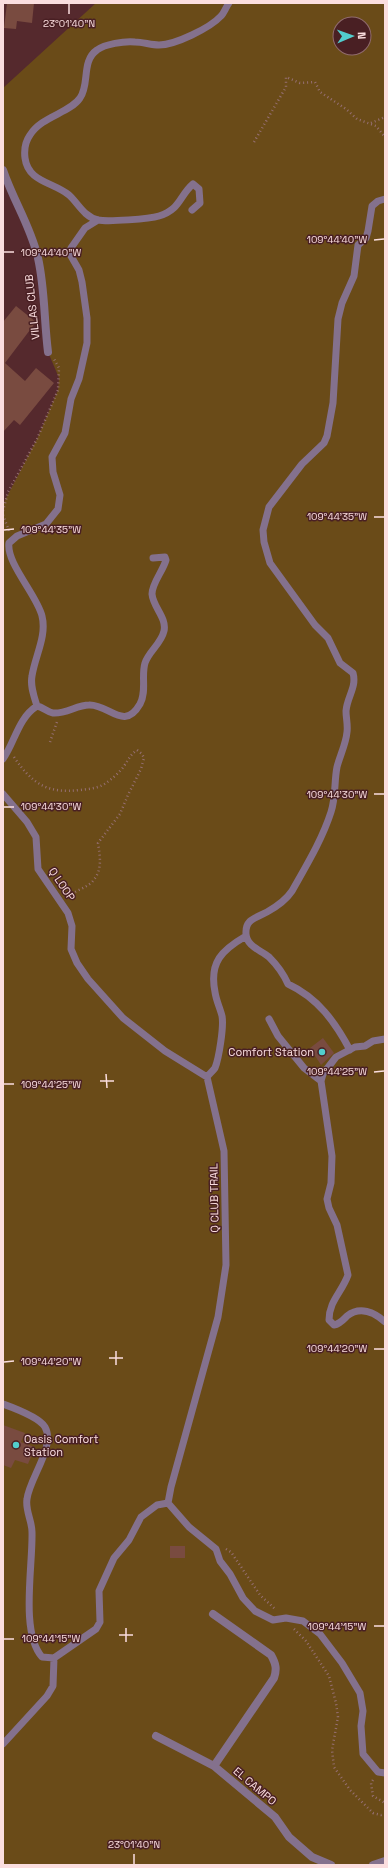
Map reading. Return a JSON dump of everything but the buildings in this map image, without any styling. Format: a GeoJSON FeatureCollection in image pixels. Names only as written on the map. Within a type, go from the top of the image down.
{"type":"FeatureCollection","features":[{"type":"Feature","properties":{"kind":"street","name":"VILLAS CLUB"},"geometry":{"type":"LineString","coordinates":[[3,170],[31,234],[38,258],[48,352]]}},
{"type":"Feature","properties":{"kind":"street"},"geometry":{"type":"LineString","coordinates":[[213,1614],[271,1655],[276,1664],[274,1678],[214,1766]]}},
{"type":"Feature","properties":{"kind":"street","name":"EL CAMPO"},"geometry":{"type":"LineString","coordinates":[[156,1736],[214,1766],[275,1817],[289,1837],[312,1857],[330,1865]]}},
{"type":"Feature","properties":{"kind":"street"},"geometry":{"type":"LineString","coordinates":[[373,1865],[385,1861]]}},
{"type":"Feature","properties":{"kind":"lane"},"geometry":{"type":"LineString","coordinates":[[98,220],[87,214],[63,191],[31,174],[27,168],[24,152],[30,135],[44,120],[77,102],[81,97],[87,65],[96,51],[103,47],[129,42],[159,45],[175,42],[216,21],[222,15],[229,3]]}},
{"type":"Feature","properties":{"kind":"lane"},"geometry":{"type":"LineString","coordinates":[[153,558],[165,557],[166,560],[153,588],[152,594],[163,619],[164,632],[161,640],[146,660],[144,668],[144,693],[139,705],[132,714],[123,717],[117,716],[104,708],[89,705],[54,713],[37,706],[32,691],[32,676],[44,622],[38,605],[18,571],[9,548],[13,540],[46,524],[54,515],[60,503],[60,495],[52,468],[52,457],[65,433],[71,399],[79,379],[87,343],[87,318],[82,282],[79,270],[71,256],[71,248],[85,228],[98,220],[159,216],[175,207],[193,184],[199,190],[200,203],[192,210]]}},
{"type":"Feature","properties":{"kind":"lane"},"geometry":{"type":"LineString","coordinates":[[350,1050],[326,1012],[299,989],[288,984],[285,976],[273,961],[253,946],[246,936],[248,924],[251,920],[287,899],[317,844],[331,811],[336,789],[337,768],[348,730],[346,712],[349,697],[355,686],[353,673],[340,663],[328,638],[316,625],[270,563],[264,542],[263,530],[269,507],[302,464],[324,443],[327,436],[333,403],[338,319],[342,303],[354,276],[358,245],[366,238],[372,206],[378,201],[385,199]]}},
{"type":"Feature","properties":{"kind":"lane"},"geometry":{"type":"LineString","coordinates":[[3,759],[24,719],[29,712],[37,706]]}},
{"type":"Feature","properties":{"kind":"lane","name":"Q LOOP"},"geometry":{"type":"LineString","coordinates":[[3,794],[27,822],[36,836],[38,869],[68,913],[72,926],[71,949],[77,963],[88,979],[123,1018],[165,1051],[207,1077]]}},
{"type":"Feature","properties":{"kind":"lane"},"geometry":{"type":"LineString","coordinates":[[207,1077],[214,1068],[219,1047],[222,1018],[215,992],[213,971],[218,959],[228,946],[246,936]]}},
{"type":"Feature","properties":{"kind":"lane"},"geometry":{"type":"LineString","coordinates":[[269,1019],[278,1036],[304,1068],[321,1080]]}},
{"type":"Feature","properties":{"kind":"lane"},"geometry":{"type":"LineString","coordinates":[[385,1038],[350,1050],[336,1057],[323,1074],[321,1080],[332,1156],[331,1183],[327,1199],[329,1208],[337,1224],[348,1275],[345,1283],[331,1305],[329,1320],[334,1325],[338,1324],[351,1313],[367,1311],[377,1315],[385,1322]]}},
{"type":"Feature","properties":{"kind":"lane","name":"Q CLUB TRAIL"},"geometry":{"type":"LineString","coordinates":[[168,1503],[171,1487],[218,1317],[226,1265],[224,1151],[207,1077]]}},
{"type":"Feature","properties":{"kind":"lane"},"geometry":{"type":"LineString","coordinates":[[3,1404],[40,1421],[46,1428],[47,1445],[42,1462],[30,1483],[26,1501],[32,1528],[33,1553],[29,1594],[30,1627],[33,1643],[37,1652],[42,1657],[54,1658],[96,1629],[100,1622],[99,1591],[114,1558],[129,1540],[141,1516],[157,1505],[168,1503],[189,1527],[216,1549],[220,1561],[230,1574],[243,1598],[255,1611],[273,1620],[286,1618],[303,1621],[320,1634],[342,1663],[360,1693],[363,1711],[361,1726],[363,1754],[381,1773]]}},
{"type":"Feature","properties":{"kind":"lane"},"geometry":{"type":"LineString","coordinates":[[3,1744],[40,1704],[53,1686],[54,1658]]}},
{"type":"Feature","properties":{"kind":"path"},"geometry":{"type":"LineString","coordinates":[[254,142],[286,87],[286,77],[300,82],[315,82],[320,92],[346,109],[357,120],[371,123],[376,126],[385,137]]}},
{"type":"Feature","properties":{"kind":"path"},"geometry":{"type":"LineString","coordinates":[[371,123],[385,117]]}},
{"type":"Feature","properties":{"kind":"path"},"geometry":{"type":"LineString","coordinates":[[3,510],[8,492],[37,438],[58,390],[59,368],[56,360],[48,352]]}},
{"type":"Feature","properties":{"kind":"path"},"geometry":{"type":"LineString","coordinates":[[3,514],[13,540]]}},
{"type":"Feature","properties":{"kind":"path"},"geometry":{"type":"LineString","coordinates":[[50,742],[56,723],[67,711]]}},
{"type":"Feature","properties":{"kind":"path"},"geometry":{"type":"LineString","coordinates":[[9,750],[25,773],[36,783],[48,789],[64,792],[91,789],[106,784],[124,767],[130,756],[137,750],[144,758],[141,769],[120,814],[98,843],[102,864],[92,882],[68,898],[68,913]]}},
{"type":"Feature","properties":{"kind":"path"},"geometry":{"type":"LineString","coordinates":[[216,1549],[223,1547],[231,1552],[260,1595],[286,1618],[297,1633],[306,1641],[329,1676],[338,1717],[332,1750],[334,1767],[350,1790],[373,1813],[381,1815],[385,1814]]}},
{"type":"Feature","properties":{"kind":"path"},"geometry":{"type":"LineString","coordinates":[[381,1773],[371,1783],[373,1796],[385,1803]]}},
{"type":"Feature","properties":{"kind":"shaded area"},"geometry":{"type":"Polygon","coordinates":[[[96,3],[385,3],[385,1865],[3,1865],[3,504],[37,439],[58,390],[59,378],[48,352],[38,258],[3,170],[3,88],[96,3]]]}},
{"type":"Feature","properties":{"kind":"place","name":"Comfort Station"},"geometry":{"type":"Point","coordinates":[322,1052]}},
{"type":"Feature","properties":{"kind":"place","name":"Oasis Comfort Station"},"geometry":{"type":"Point","coordinates":[16,1445]}}]}
